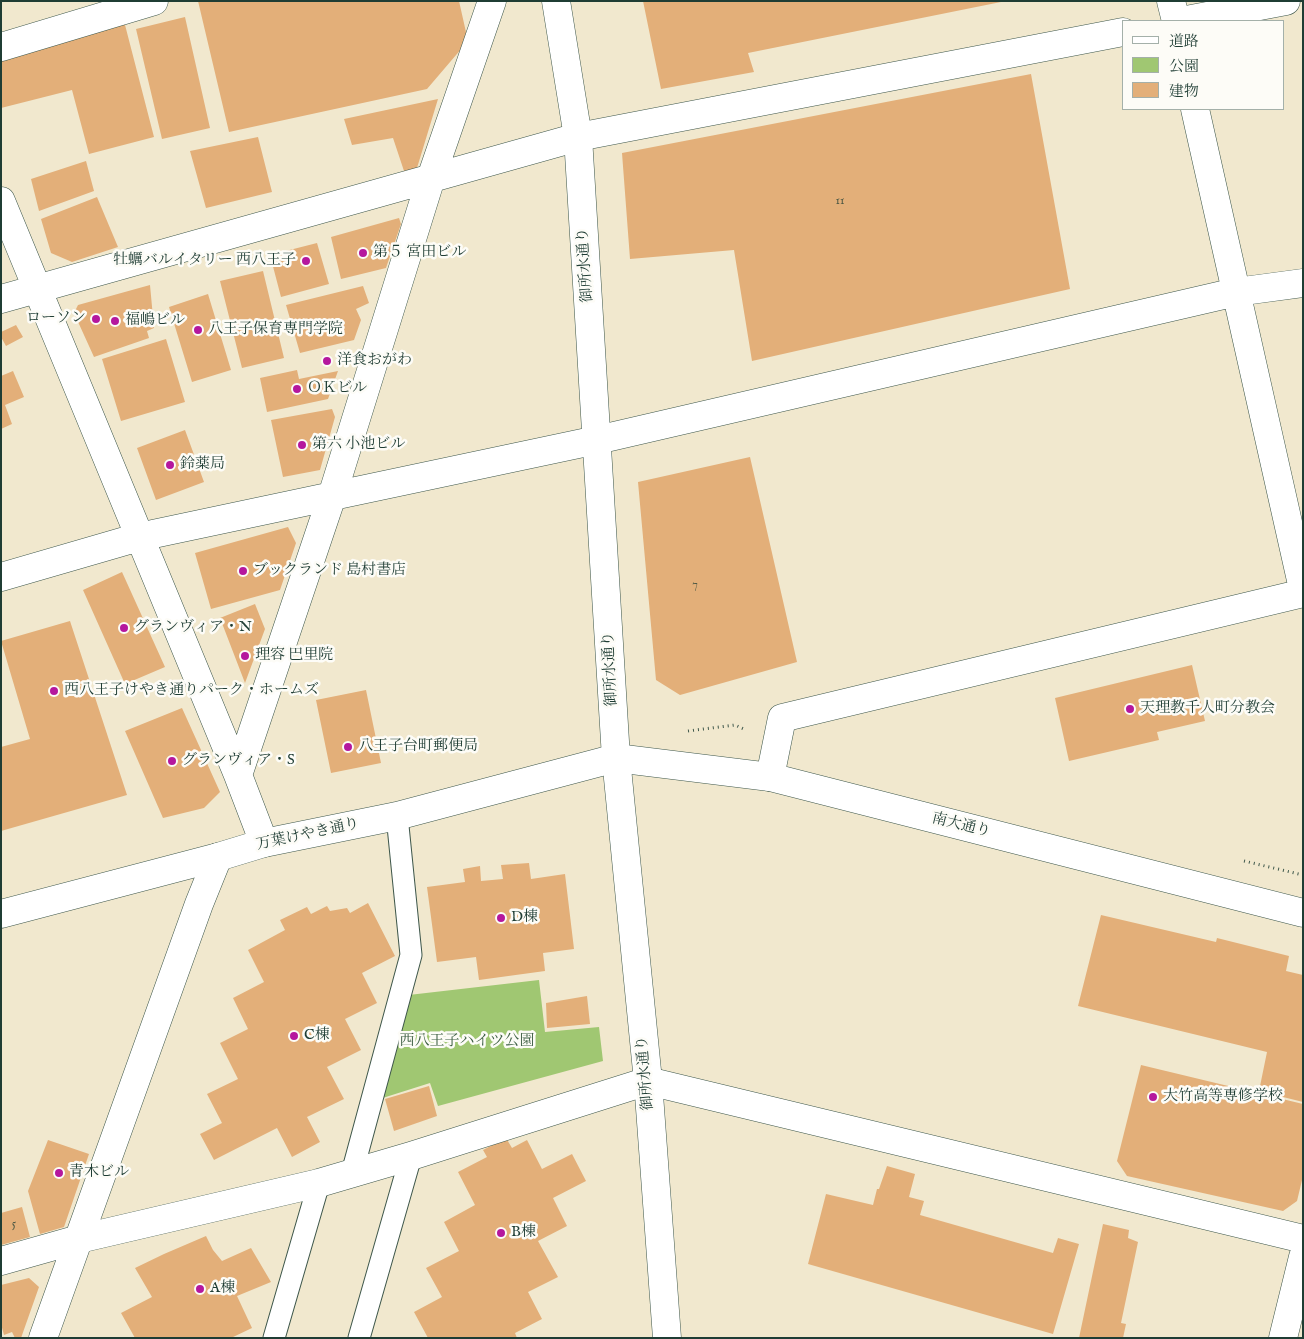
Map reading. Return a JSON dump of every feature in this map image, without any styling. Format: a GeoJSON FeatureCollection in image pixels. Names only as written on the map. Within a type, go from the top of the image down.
{"type":"FeatureCollection","features":[{"type":"Feature","properties":{"kind":"street"},"geometry":{"type":"LineString","coordinates":[[1,47],[154,1]]}},
{"type":"Feature","properties":{"kind":"street"},"geometry":{"type":"LineString","coordinates":[[238,775],[332,496],[430,178],[492,1]]}},
{"type":"Feature","properties":{"kind":"street","name":"御所水通り"},"geometry":{"type":"LineString","coordinates":[[556,1],[578,136],[616,758],[648,1081],[667,1338]]}},
{"type":"Feature","properties":{"kind":"street"},"geometry":{"type":"LineString","coordinates":[[1171,1],[1176,20]]}},
{"type":"Feature","properties":{"kind":"street"},"geometry":{"type":"LineString","coordinates":[[1186,20],[1286,1]]}},
{"type":"Feature","properties":{"kind":"street"},"geometry":{"type":"LineString","coordinates":[[1,299],[578,136],[1122,32]]}},
{"type":"Feature","properties":{"kind":"street"},"geometry":{"type":"LineString","coordinates":[[770,777],[782,718],[1303,591],[1195,110]]}},
{"type":"Feature","properties":{"kind":"street"},"geometry":{"type":"LineString","coordinates":[[1,201],[238,775],[264,843]]}},
{"type":"Feature","properties":{"kind":"street"},"geometry":{"type":"LineString","coordinates":[[1,577],[139,537],[597,440],[1236,292],[1303,283]]}},
{"type":"Feature","properties":{"kind":"street","name":"南大通り"},"geometry":{"type":"LineString","coordinates":[[616,758],[770,777],[1303,913]]}},
{"type":"Feature","properties":{"kind":"street","name":"万葉けやき通り"},"geometry":{"type":"LineString","coordinates":[[1,914],[218,858],[264,843],[397,816],[616,758]]}},
{"type":"Feature","properties":{"kind":"street"},"geometry":{"type":"LineString","coordinates":[[43,1338],[195,913],[218,858]]}},
{"type":"Feature","properties":{"kind":"street"},"geometry":{"type":"LineString","coordinates":[[1,1261],[79,1239],[320,1183],[412,1156],[648,1081],[1303,1239]]}},
{"type":"Feature","properties":{"kind":"street"},"geometry":{"type":"LineString","coordinates":[[1283,1338],[1303,1257]]}},
{"type":"Feature","properties":{"kind":"lane"},"geometry":{"type":"LineString","coordinates":[[352,1173],[411,955],[397,816]]}},
{"type":"Feature","properties":{"kind":"lane"},"geometry":{"type":"LineString","coordinates":[[359,1338],[412,1156]]}},
{"type":"Feature","properties":{"kind":"lane"},"geometry":{"type":"LineString","coordinates":[[274,1338],[320,1183]]}},
{"type":"Feature","properties":{"kind":"green space","name":"西八王子ハイツ公園"},"geometry":{"type":"Polygon","coordinates":[[[539,980],[545,1032],[599,1027],[603,1061],[438,1106],[430,1083],[370,1102],[400,996],[539,980]]]}},
{"type":"Feature","properties":{"kind":"building"},"geometry":{"type":"Polygon","coordinates":[[[198,1],[459,1],[468,41],[427,89],[229,132],[198,1]]]}},
{"type":"Feature","properties":{"kind":"building"},"geometry":{"type":"Polygon","coordinates":[[[643,1],[1001,2],[748,53],[754,72],[661,89],[643,1]]]}},
{"type":"Feature","properties":{"kind":"building"},"geometry":{"type":"Polygon","coordinates":[[[185,17],[210,128],[162,139],[136,29],[185,17]]]}},
{"type":"Feature","properties":{"kind":"building"},"geometry":{"type":"Polygon","coordinates":[[[124,21],[154,137],[89,154],[72,90],[1,108],[1,55],[124,21]]]}},
{"type":"Feature","properties":{"kind":"building"},"geometry":{"type":"Polygon","coordinates":[[[1031,74],[1070,289],[752,361],[734,250],[630,259],[622,153],[1031,74]]]}},
{"type":"Feature","properties":{"kind":"building"},"geometry":{"type":"Polygon","coordinates":[[[438,99],[417,168],[404,171],[393,138],[352,145],[344,119],[438,99]]]}},
{"type":"Feature","properties":{"kind":"building"},"geometry":{"type":"Polygon","coordinates":[[[258,137],[272,192],[206,208],[190,151],[258,137]]]}},
{"type":"Feature","properties":{"kind":"building"},"geometry":{"type":"Polygon","coordinates":[[[86,161],[94,191],[39,211],[31,179],[86,161]]]}},
{"type":"Feature","properties":{"kind":"building"},"geometry":{"type":"Polygon","coordinates":[[[97,197],[118,247],[72,262],[51,253],[41,219],[97,197]]]}},
{"type":"Feature","properties":{"kind":"building","name":"第５ 宮田ビル"},"geometry":{"type":"Polygon","coordinates":[[[399,218],[401,224],[386,268],[341,279],[331,237],[399,218]]]}},
{"type":"Feature","properties":{"kind":"building"},"geometry":{"type":"Polygon","coordinates":[[[317,243],[329,284],[281,297],[270,255],[317,243]]]}},
{"type":"Feature","properties":{"kind":"building"},"geometry":{"type":"Polygon","coordinates":[[[263,271],[284,358],[242,368],[220,281],[263,271]]]}},
{"type":"Feature","properties":{"kind":"building","name":"福嶋ビル"},"geometry":{"type":"Polygon","coordinates":[[[150,285],[154,328],[147,331],[149,338],[94,357],[74,313],[78,305],[150,285]]]}},
{"type":"Feature","properties":{"kind":"building"},"geometry":{"type":"Polygon","coordinates":[[[363,286],[369,303],[356,309],[361,320],[354,340],[300,353],[286,305],[363,286]]]}},
{"type":"Feature","properties":{"kind":"building"},"geometry":{"type":"Polygon","coordinates":[[[208,294],[231,370],[192,382],[169,307],[208,294]]]}},
{"type":"Feature","properties":{"kind":"building"},"geometry":{"type":"Polygon","coordinates":[[[16,325],[23,337],[6,346],[1,337],[1,332],[16,325]]]}},
{"type":"Feature","properties":{"kind":"building"},"geometry":{"type":"Polygon","coordinates":[[[166,339],[185,402],[121,421],[102,359],[166,339]]]}},
{"type":"Feature","properties":{"kind":"building","name":"ＯＫビル"},"geometry":{"type":"Polygon","coordinates":[[[297,370],[299,379],[338,371],[328,399],[267,412],[260,378],[297,370]]]}},
{"type":"Feature","properties":{"kind":"building"},"geometry":{"type":"Polygon","coordinates":[[[13,371],[24,397],[5,405],[12,424],[1,429],[1,376],[13,371]]]}},
{"type":"Feature","properties":{"kind":"building","name":"第六 小池ビル"},"geometry":{"type":"Polygon","coordinates":[[[332,409],[335,417],[320,470],[283,477],[271,420],[332,409]]]}},
{"type":"Feature","properties":{"kind":"building","name":"鈴薬局"},"geometry":{"type":"Polygon","coordinates":[[[185,430],[204,482],[156,500],[137,448],[185,430]]]}},
{"type":"Feature","properties":{"kind":"building"},"geometry":{"type":"Polygon","coordinates":[[[750,457],[797,662],[680,695],[656,680],[638,482],[750,457]]]}},
{"type":"Feature","properties":{"kind":"building","name":"ブックランド 島村書店"},"geometry":{"type":"Polygon","coordinates":[[[288,527],[296,543],[280,590],[211,609],[195,553],[288,527]]]}},
{"type":"Feature","properties":{"kind":"building","name":"グランヴィア・N"},"geometry":{"type":"Polygon","coordinates":[[[122,572],[165,667],[125,684],[83,590],[122,572]]]}},
{"type":"Feature","properties":{"kind":"building","name":"理容 巴里院"},"geometry":{"type":"Polygon","coordinates":[[[255,604],[265,629],[245,683],[220,618],[255,604]]]}},
{"type":"Feature","properties":{"kind":"building","name":"西八王子けやき通りパーク・ホームズ"},"geometry":{"type":"Polygon","coordinates":[[[70,621],[127,795],[1,831],[1,747],[30,739],[1,641],[70,621]]]}},
{"type":"Feature","properties":{"kind":"building","name":"天理教千人町分教会"},"geometry":{"type":"Polygon","coordinates":[[[1192,665],[1205,721],[1157,732],[1159,740],[1069,761],[1055,698],[1192,665]]]}},
{"type":"Feature","properties":{"kind":"building"},"geometry":{"type":"Polygon","coordinates":[[[366,690],[381,763],[331,773],[316,700],[366,690]]]}},
{"type":"Feature","properties":{"kind":"building","name":"グランヴィア・S"},"geometry":{"type":"Polygon","coordinates":[[[182,708],[220,792],[204,808],[163,818],[125,731],[182,708]]]}},
{"type":"Feature","properties":{"kind":"building","name":"D棟"},"geometry":{"type":"Polygon","coordinates":[[[529,863],[531,879],[565,874],[574,949],[543,953],[545,971],[479,980],[476,957],[437,962],[427,887],[465,882],[463,869],[480,866],[481,881],[503,879],[501,865],[529,863]]]}},
{"type":"Feature","properties":{"kind":"building","name":"C棟"},"geometry":{"type":"Polygon","coordinates":[[[368,903],[395,956],[362,973],[377,1003],[345,1019],[361,1050],[327,1067],[344,1099],[307,1117],[320,1142],[292,1157],[277,1128],[214,1160],[200,1134],[222,1123],[207,1094],[238,1079],[220,1043],[248,1029],[233,998],[264,982],[248,950],[285,930],[280,920],[307,907],[311,914],[327,906],[330,911],[347,908],[350,913],[368,903]]]}},
{"type":"Feature","properties":{"kind":"building"},"geometry":{"type":"Polygon","coordinates":[[[1101,915],[1216,942],[1217,938],[1289,956],[1286,971],[1303,975],[1303,1102],[1259,1091],[1267,1052],[1078,1006],[1101,915]]]}},
{"type":"Feature","properties":{"kind":"building"},"geometry":{"type":"Polygon","coordinates":[[[587,996],[590,1024],[547,1028],[546,1003],[587,996]]]}},
{"type":"Feature","properties":{"kind":"building"},"geometry":{"type":"Polygon","coordinates":[[[1141,1065],[1303,1104],[1303,1176],[1297,1201],[1283,1211],[1127,1176],[1117,1161],[1141,1065]]]}},
{"type":"Feature","properties":{"kind":"building"},"geometry":{"type":"Polygon","coordinates":[[[429,1086],[437,1116],[394,1131],[385,1099],[429,1086]]]}},
{"type":"Feature","properties":{"kind":"building","name":"B棟"},"geometry":{"type":"Polygon","coordinates":[[[506,1138],[512,1148],[527,1140],[542,1169],[572,1154],[586,1181],[553,1198],[567,1226],[538,1241],[558,1277],[528,1292],[542,1319],[515,1333],[517,1338],[428,1338],[414,1312],[442,1297],[426,1268],[459,1251],[444,1222],[475,1205],[458,1172],[487,1157],[483,1150],[506,1138]]]}},
{"type":"Feature","properties":{"kind":"building","name":"青木ビル"},"geometry":{"type":"Polygon","coordinates":[[[48,1140],[89,1154],[64,1227],[40,1234],[28,1191],[48,1140]]]}},
{"type":"Feature","properties":{"kind":"building"},"geometry":{"type":"Polygon","coordinates":[[[887,1166],[915,1174],[909,1197],[924,1201],[920,1215],[1053,1253],[1058,1238],[1079,1244],[1053,1334],[808,1264],[826,1194],[873,1205],[877,1189],[879,1189],[887,1166]]]}},
{"type":"Feature","properties":{"kind":"building"},"geometry":{"type":"Polygon","coordinates":[[[22,1207],[30,1237],[1,1245],[1,1213],[22,1207]]]}},
{"type":"Feature","properties":{"kind":"building"},"geometry":{"type":"Polygon","coordinates":[[[1103,1224],[1129,1230],[1128,1238],[1138,1242],[1121,1323],[1126,1324],[1123,1338],[1079,1338],[1103,1224]]]}},
{"type":"Feature","properties":{"kind":"building","name":"A棟"},"geometry":{"type":"Polygon","coordinates":[[[206,1236],[213,1250],[222,1261],[251,1248],[271,1282],[237,1296],[252,1328],[231,1338],[135,1338],[121,1313],[152,1297],[135,1268],[206,1236]]]}},
{"type":"Feature","properties":{"kind":"building"},"geometry":{"type":"Polygon","coordinates":[[[29,1278],[39,1287],[21,1338],[15,1338],[12,1332],[4,1335],[1,1324],[1,1285],[29,1278]]]}},
{"type":"Feature","properties":{"kind":"place","name":"第５ 宮田ビル"},"geometry":{"type":"Point","coordinates":[363,253]}},
{"type":"Feature","properties":{"kind":"place","name":"牡蠣バルイタリー 西八王子"},"geometry":{"type":"Point","coordinates":[306,261]}},
{"type":"Feature","properties":{"kind":"place","name":"ローソン"},"geometry":{"type":"Point","coordinates":[96,319]}},
{"type":"Feature","properties":{"kind":"place","name":"福嶋ビル"},"geometry":{"type":"Point","coordinates":[115,321]}},
{"type":"Feature","properties":{"kind":"place","name":"八王子保育専門学院"},"geometry":{"type":"Point","coordinates":[198,330]}},
{"type":"Feature","properties":{"kind":"place","name":"洋食おがわ"},"geometry":{"type":"Point","coordinates":[327,361]}},
{"type":"Feature","properties":{"kind":"place","name":"ＯＫビル"},"geometry":{"type":"Point","coordinates":[297,389]}},
{"type":"Feature","properties":{"kind":"place","name":"第六 小池ビル"},"geometry":{"type":"Point","coordinates":[302,445]}},
{"type":"Feature","properties":{"kind":"place","name":"鈴薬局"},"geometry":{"type":"Point","coordinates":[170,465]}},
{"type":"Feature","properties":{"kind":"place","name":"ブックランド 島村書店"},"geometry":{"type":"Point","coordinates":[243,571]}},
{"type":"Feature","properties":{"kind":"place","name":"グランヴィア・N"},"geometry":{"type":"Point","coordinates":[124,628]}},
{"type":"Feature","properties":{"kind":"place","name":"理容 巴里院"},"geometry":{"type":"Point","coordinates":[245,656]}},
{"type":"Feature","properties":{"kind":"place","name":"西八王子けやき通りパーク・ホームズ"},"geometry":{"type":"Point","coordinates":[54,691]}},
{"type":"Feature","properties":{"kind":"place","name":"天理教千人町分教会"},"geometry":{"type":"Point","coordinates":[1130,709]}},
{"type":"Feature","properties":{"kind":"place","name":"八王子台町郵便局"},"geometry":{"type":"Point","coordinates":[348,747]}},
{"type":"Feature","properties":{"kind":"place","name":"グランヴィア・S"},"geometry":{"type":"Point","coordinates":[172,761]}},
{"type":"Feature","properties":{"kind":"place","name":"D棟"},"geometry":{"type":"Point","coordinates":[501,918]}},
{"type":"Feature","properties":{"kind":"place","name":"C棟"},"geometry":{"type":"Point","coordinates":[294,1036]}},
{"type":"Feature","properties":{"kind":"place","name":"大竹高等専修学校"},"geometry":{"type":"Point","coordinates":[1153,1097]}},
{"type":"Feature","properties":{"kind":"place","name":"青木ビル"},"geometry":{"type":"Point","coordinates":[59,1173]}},
{"type":"Feature","properties":{"kind":"place","name":"B棟"},"geometry":{"type":"Point","coordinates":[501,1233]}},
{"type":"Feature","properties":{"kind":"place","name":"A棟"},"geometry":{"type":"Point","coordinates":[200,1289]}}]}
